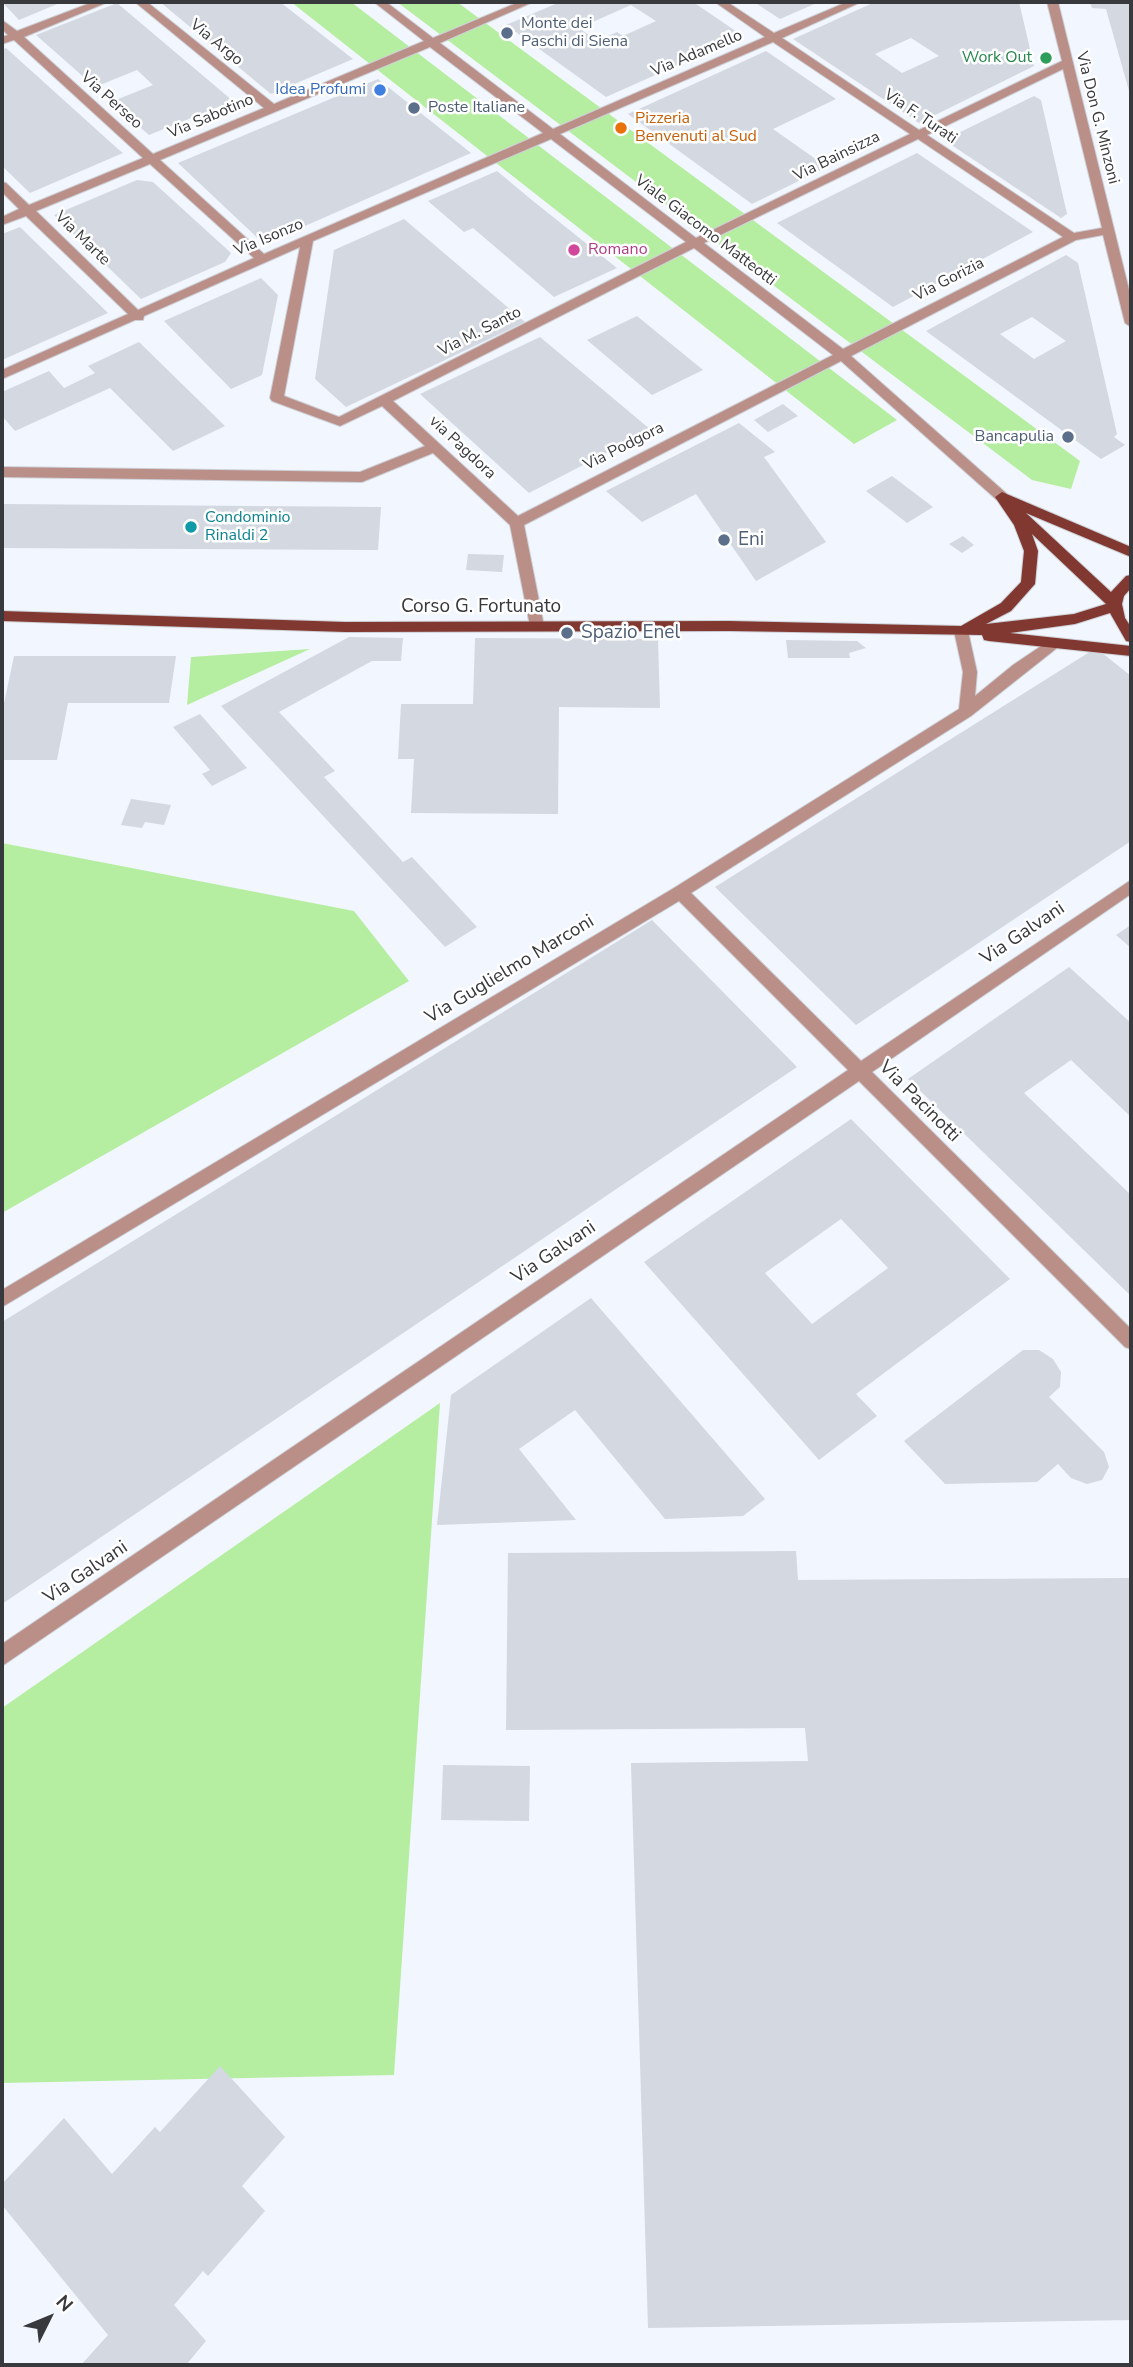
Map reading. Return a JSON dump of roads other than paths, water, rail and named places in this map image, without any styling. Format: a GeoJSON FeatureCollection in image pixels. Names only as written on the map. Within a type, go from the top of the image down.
{"type":"FeatureCollection","features":[{"type":"Feature","properties":{"kind":"main road"},"geometry":{"type":"LineString","coordinates":[[1002,497],[1131,552]]}},
{"type":"Feature","properties":{"kind":"main road"},"geometry":{"type":"LineString","coordinates":[[1002,497],[1115,605]]}},
{"type":"Feature","properties":{"kind":"main road"},"geometry":{"type":"LineString","coordinates":[[961,631],[1006,607],[1028,584],[1031,551],[1021,524],[1002,497]]}},
{"type":"Feature","properties":{"kind":"main road"},"geometry":{"type":"LineString","coordinates":[[1131,580],[1117,594],[1115,605],[1118,619],[1131,637]]}},
{"type":"Feature","properties":{"kind":"main road"},"geometry":{"type":"LineString","coordinates":[[961,631],[1022,627],[1074,619],[1115,605]]}},
{"type":"Feature","properties":{"kind":"main road","name":"Corso G. Fortunato"},"geometry":{"type":"LineString","coordinates":[[2,616],[345,626],[754,626],[961,631]]}},
{"type":"Feature","properties":{"kind":"main road"},"geometry":{"type":"LineString","coordinates":[[961,631],[1131,651]]}},
{"type":"Feature","properties":{"kind":"street"},"geometry":{"type":"LineString","coordinates":[[2,41],[102,2]]}},
{"type":"Feature","properties":{"kind":"street","name":"Via Argo"},"geometry":{"type":"LineString","coordinates":[[140,2],[272,108]]}},
{"type":"Feature","properties":{"kind":"street","name":"Viale Giacomo Matteotti"},"geometry":{"type":"LineString","coordinates":[[379,2],[841,354],[1002,497]]}},
{"type":"Feature","properties":{"kind":"street","name":"Via Sabotino"},"geometry":{"type":"LineString","coordinates":[[2,221],[528,2]]}},
{"type":"Feature","properties":{"kind":"street","name":"Via F. Turati"},"geometry":{"type":"LineString","coordinates":[[720,2],[1072,237]]}},
{"type":"Feature","properties":{"kind":"street","name":"Via Adamello"},"geometry":{"type":"LineString","coordinates":[[551,134],[856,2]]}},
{"type":"Feature","properties":{"kind":"street","name":"Via Don G. Minzoni"},"geometry":{"type":"LineString","coordinates":[[1053,2],[1131,323]]}},
{"type":"Feature","properties":{"kind":"street","name":"Via Perseo"},"geometry":{"type":"LineString","coordinates":[[2,23],[262,259]]}},
{"type":"Feature","properties":{"kind":"street","name":"Via Bainsizza"},"geometry":{"type":"LineString","coordinates":[[695,243],[1068,62]]}},
{"type":"Feature","properties":{"kind":"street","name":"Via Isonzo"},"geometry":{"type":"LineString","coordinates":[[2,375],[551,134]]}},
{"type":"Feature","properties":{"kind":"street","name":"Via Marte"},"geometry":{"type":"LineString","coordinates":[[2,186],[138,317]]}},
{"type":"Feature","properties":{"kind":"street"},"geometry":{"type":"LineString","coordinates":[[1072,237],[1108,230]]}},
{"type":"Feature","properties":{"kind":"street","name":"Via Gorizia"},"geometry":{"type":"LineString","coordinates":[[841,354],[1072,237]]}},
{"type":"Feature","properties":{"kind":"street","name":"Via M. Santo"},"geometry":{"type":"LineString","coordinates":[[307,241],[277,398],[340,422],[695,243]]}},
{"type":"Feature","properties":{"kind":"street"},"geometry":{"type":"LineString","coordinates":[[1115,251],[1131,251]]}},
{"type":"Feature","properties":{"kind":"street","name":"Via Podgora"},"geometry":{"type":"LineString","coordinates":[[517,523],[841,354]]}},
{"type":"Feature","properties":{"kind":"street","name":"via Pagdora"},"geometry":{"type":"LineString","coordinates":[[384,400],[517,523]]}},
{"type":"Feature","properties":{"kind":"street"},"geometry":{"type":"LineString","coordinates":[[2,472],[362,477],[435,447]]}},
{"type":"Feature","properties":{"kind":"street"},"geometry":{"type":"LineString","coordinates":[[517,523],[537,626]]}},
{"type":"Feature","properties":{"kind":"street"},"geometry":{"type":"LineString","coordinates":[[961,631],[970,672],[966,712]]}},
{"type":"Feature","properties":{"kind":"street","name":"Via Guglielmo Marconi"},"geometry":{"type":"LineString","coordinates":[[2,1299],[680,892],[966,712],[1018,669],[1055,644]]}},
{"type":"Feature","properties":{"kind":"street","name":"Via Galvani"},"geometry":{"type":"LineString","coordinates":[[2,1656],[1131,886]]}},
{"type":"Feature","properties":{"kind":"street","name":"Via Pacinotti"},"geometry":{"type":"LineString","coordinates":[[680,892],[1131,1341]]}},
{"type":"Feature","properties":{"kind":"place","name":"Monte dei Paschi di Siena"},"geometry":{"type":"Point","coordinates":[507,33]}},
{"type":"Feature","properties":{"kind":"place","name":"Work Out"},"geometry":{"type":"Point","coordinates":[1046,58]}},
{"type":"Feature","properties":{"kind":"place","name":"Idea Profumi"},"geometry":{"type":"Point","coordinates":[380,90]}},
{"type":"Feature","properties":{"kind":"place","name":"Poste Italiane"},"geometry":{"type":"Point","coordinates":[414,108]}},
{"type":"Feature","properties":{"kind":"place","name":"Pizzeria Benvenuti al Sud"},"geometry":{"type":"Point","coordinates":[621,128]}},
{"type":"Feature","properties":{"kind":"place","name":"Romano"},"geometry":{"type":"Point","coordinates":[574,250]}},
{"type":"Feature","properties":{"kind":"place","name":"Bancapulia"},"geometry":{"type":"Point","coordinates":[1068,437]}},
{"type":"Feature","properties":{"kind":"place","name":"Condominio Rinaldi 2"},"geometry":{"type":"Point","coordinates":[191,527]}},
{"type":"Feature","properties":{"kind":"place","name":"Eni"},"geometry":{"type":"Point","coordinates":[724,540]}},
{"type":"Feature","properties":{"kind":"place","name":"Spazio Enel"},"geometry":{"type":"Point","coordinates":[567,633]}}]}
